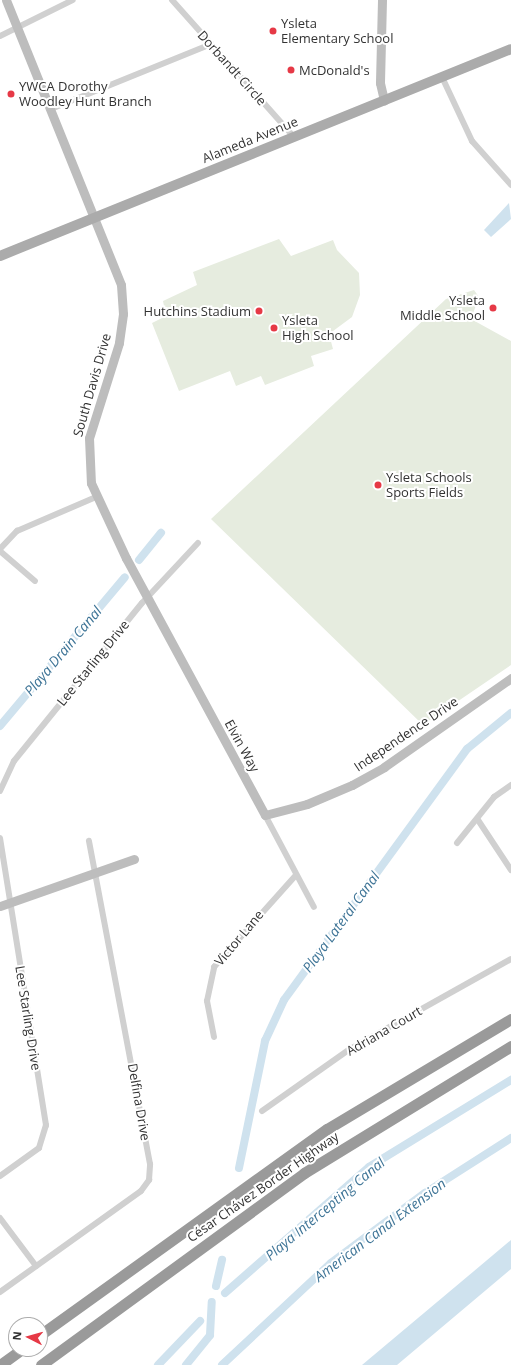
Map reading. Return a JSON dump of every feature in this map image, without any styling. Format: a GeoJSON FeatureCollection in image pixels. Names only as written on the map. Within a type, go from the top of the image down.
{"type":"FeatureCollection","features":[{"type":"Feature","properties":{"kind":"highway","name":"César Chávez Border Highway"},"geometry":{"type":"LineString","coordinates":[[48,1329],[327,1129],[511,1019]]}},
{"type":"Feature","properties":{"kind":"highway","name":"César Chávez Border Highway"},"geometry":{"type":"LineString","coordinates":[[41,1365],[304,1173],[511,1046]]}},
{"type":"Feature","properties":{"kind":"highway"},"geometry":{"type":"LineString","coordinates":[[47,1365],[77,1338]]}},
{"type":"Feature","properties":{"kind":"highway"},"geometry":{"type":"LineString","coordinates":[[0,1365],[11,1357]]}},
{"type":"Feature","properties":{"kind":"main road","name":"Alameda Avenue"},"geometry":{"type":"LineString","coordinates":[[0,256],[292,136],[384,101],[511,49]]}},
{"type":"Feature","properties":{"kind":"street","name":"South Davis Drive"},"geometry":{"type":"LineString","coordinates":[[6,0],[118,272],[123,314],[119,343],[89,438],[88,470],[96,497],[126,558],[148,598]]}},
{"type":"Feature","properties":{"kind":"street"},"geometry":{"type":"LineString","coordinates":[[0,36],[73,0]]}},
{"type":"Feature","properties":{"kind":"street","name":"Dorbandt Circle"},"geometry":{"type":"LineString","coordinates":[[172,0],[292,136]]}},
{"type":"Feature","properties":{"kind":"street"},"geometry":{"type":"LineString","coordinates":[[382,0],[380,83],[384,101]]}},
{"type":"Feature","properties":{"kind":"street"},"geometry":{"type":"LineString","coordinates":[[51,109],[211,44]]}},
{"type":"Feature","properties":{"kind":"street"},"geometry":{"type":"LineString","coordinates":[[442,77],[472,141],[511,185]]}},
{"type":"Feature","properties":{"kind":"street"},"geometry":{"type":"LineString","coordinates":[[35,581],[0,550],[17,531],[96,497]]}},
{"type":"Feature","properties":{"kind":"street","name":"Lee Starling Drive"},"geometry":{"type":"LineString","coordinates":[[0,791],[14,761],[148,598],[198,543]]}},
{"type":"Feature","properties":{"kind":"street","name":"Elvin Way"},"geometry":{"type":"LineString","coordinates":[[148,598],[314,907]]}},
{"type":"Feature","properties":{"kind":"street","name":"Independence Drive"},"geometry":{"type":"LineString","coordinates":[[265,815],[307,804],[358,782],[511,678]]}},
{"type":"Feature","properties":{"kind":"street"},"geometry":{"type":"LineString","coordinates":[[457,843],[478,820],[494,797],[511,785]]}},
{"type":"Feature","properties":{"kind":"street"},"geometry":{"type":"LineString","coordinates":[[478,820],[511,870]]}},
{"type":"Feature","properties":{"kind":"street","name":"Lee Starling Drive"},"geometry":{"type":"LineString","coordinates":[[0,838],[9,902],[46,1125],[39,1148],[0,1176]]}},
{"type":"Feature","properties":{"kind":"street","name":"Delfina Drive"},"geometry":{"type":"LineString","coordinates":[[0,1292],[141,1191],[149,1180],[150,1164],[96,871],[89,841]]}},
{"type":"Feature","properties":{"kind":"street"},"geometry":{"type":"LineString","coordinates":[[0,906],[96,871],[134,859]]}},
{"type":"Feature","properties":{"kind":"street","name":"Victor Lane"},"geometry":{"type":"LineString","coordinates":[[214,1037],[207,1001],[214,968],[296,875]]}},
{"type":"Feature","properties":{"kind":"street","name":"Adriana Court"},"geometry":{"type":"LineString","coordinates":[[262,1111],[350,1049],[511,959]]}},
{"type":"Feature","properties":{"kind":"street"},"geometry":{"type":"LineString","coordinates":[[0,1218],[36,1266]]}},
{"type":"Feature","properties":{"kind":"shaded area","name":"Hutchins Stadium"},"geometry":{"type":"Polygon","coordinates":[[[279,239],[291,256],[333,240],[337,250],[359,273],[360,295],[352,317],[329,334],[333,349],[311,356],[314,366],[265,385],[261,376],[236,386],[230,371],[179,391],[152,323],[166,316],[163,301],[197,285],[193,272],[279,239]]]}},
{"type":"Feature","properties":{"kind":"shaded area","name":"Ysleta Schools Sports Fields"},"geometry":{"type":"Polygon","coordinates":[[[474,290],[479,297],[471,319],[511,341],[511,665],[423,725],[211,519],[446,299],[474,290]]]}},
{"type":"Feature","properties":{"kind":"water"},"geometry":{"type":"Polygon","coordinates":[[[509,203],[511,219],[491,237],[484,230],[509,203]]]}},
{"type":"Feature","properties":{"kind":"water"},"geometry":{"type":"Polygon","coordinates":[[[511,1240],[511,1269],[397,1365],[362,1365],[511,1240]]]}},
{"type":"Feature","properties":{"kind":"waterway","name":"Playa Drain Canal"},"geometry":{"type":"LineString","coordinates":[[139,560],[161,533]]}},
{"type":"Feature","properties":{"kind":"waterway","name":"Playa Drain Canal"},"geometry":{"type":"LineString","coordinates":[[0,726],[125,577]]}},
{"type":"Feature","properties":{"kind":"waterway","name":"Playa Lateral Canal"},"geometry":{"type":"LineString","coordinates":[[239,1168],[265,1041],[284,1000],[467,749],[511,713]]}},
{"type":"Feature","properties":{"kind":"waterway","name":"Playa Intercepting Canal"},"geometry":{"type":"LineString","coordinates":[[225,1293],[369,1167],[511,1080]]}},
{"type":"Feature","properties":{"kind":"waterway","name":"American Canal Extension"},"geometry":{"type":"LineString","coordinates":[[222,1365],[331,1263],[425,1193],[511,1138]]}},
{"type":"Feature","properties":{"kind":"waterway","name":"Playa Lateral Canal"},"geometry":{"type":"LineString","coordinates":[[216,1286],[222,1260]]}},
{"type":"Feature","properties":{"kind":"waterway","name":"Playa Lateral Canal"},"geometry":{"type":"LineString","coordinates":[[186,1365],[210,1335],[212,1302]]}},
{"type":"Feature","properties":{"kind":"waterway","name":"Playa Intercepting Canal"},"geometry":{"type":"LineString","coordinates":[[158,1365],[200,1321]]}},
{"type":"Feature","properties":{"kind":"place","name":"Ysleta Elementary School"},"geometry":{"type":"Point","coordinates":[273,31]}},
{"type":"Feature","properties":{"kind":"place","name":"McDonald's"},"geometry":{"type":"Point","coordinates":[291,70]}},
{"type":"Feature","properties":{"kind":"place","name":"YWCA Dorothy Woodley Hunt Branch"},"geometry":{"type":"Point","coordinates":[11,94]}},
{"type":"Feature","properties":{"kind":"place","name":"Ysleta Middle School"},"geometry":{"type":"Point","coordinates":[493,308]}},
{"type":"Feature","properties":{"kind":"place","name":"Hutchins Stadium"},"geometry":{"type":"Point","coordinates":[259,311]}},
{"type":"Feature","properties":{"kind":"place","name":"Ysleta High School"},"geometry":{"type":"Point","coordinates":[274,328]}},
{"type":"Feature","properties":{"kind":"place","name":"Ysleta Schools Sports Fields"},"geometry":{"type":"Point","coordinates":[378,485]}}]}
